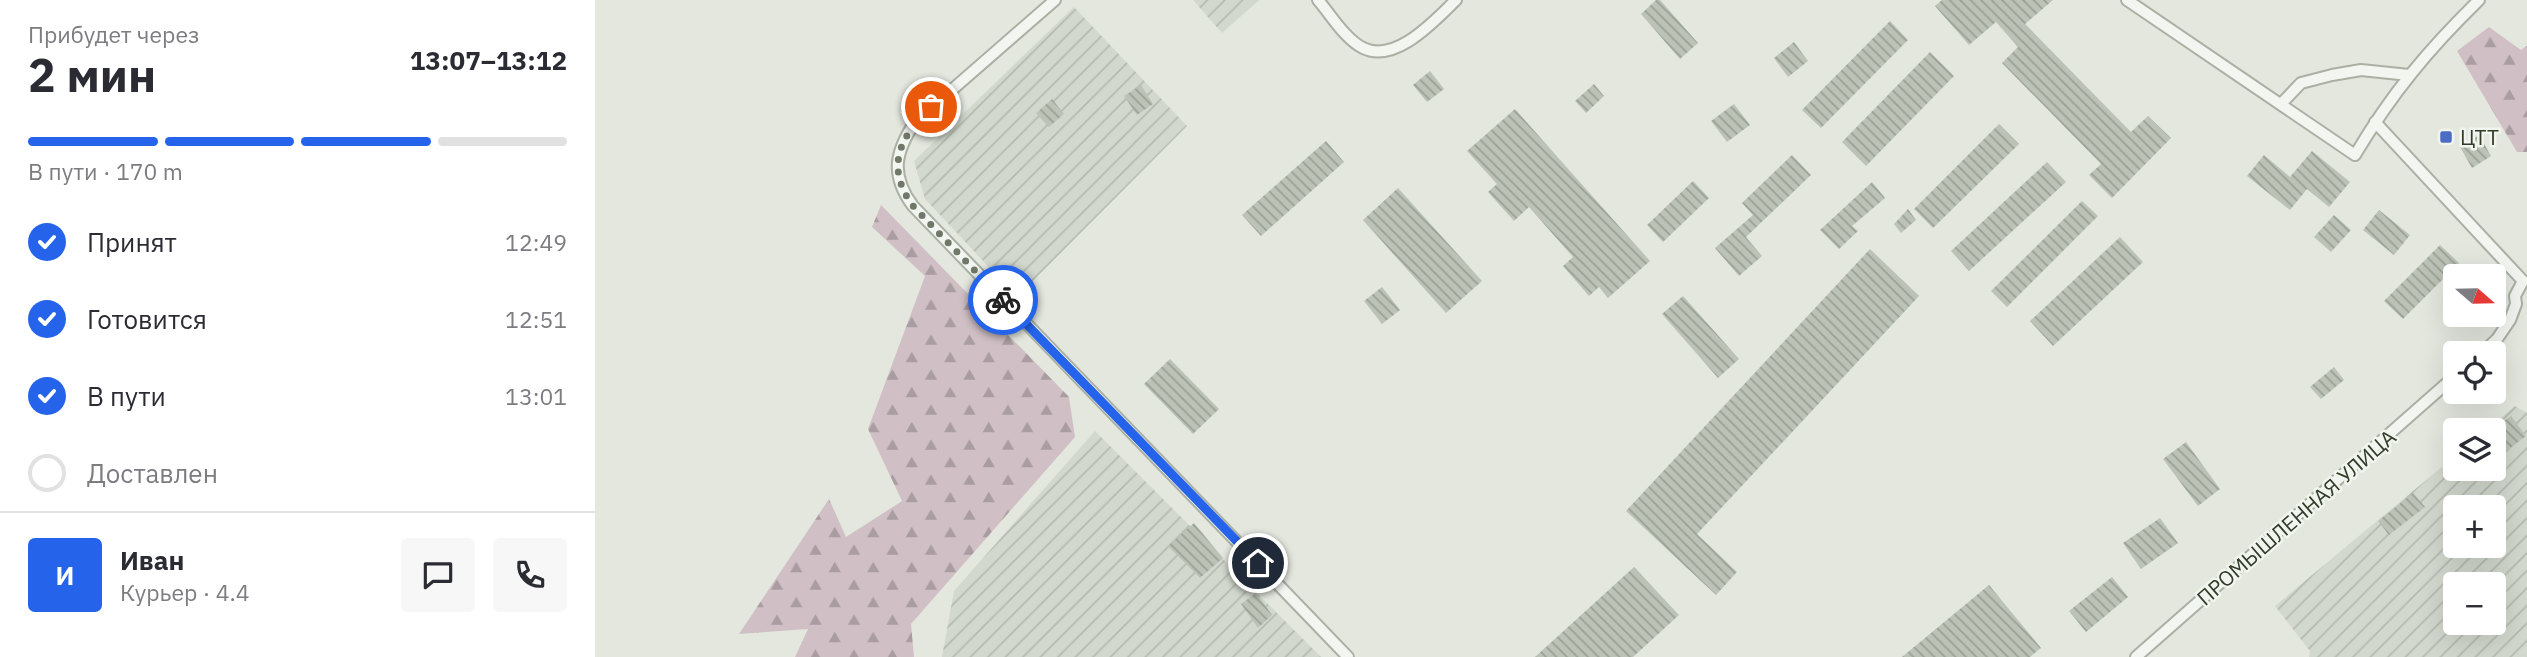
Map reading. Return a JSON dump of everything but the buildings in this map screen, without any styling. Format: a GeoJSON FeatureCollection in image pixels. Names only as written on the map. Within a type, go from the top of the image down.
{"type":"FeatureCollection","features":[{"type":"Feature","properties":{"kind":"street"},"geometry":{"type":"LineString","coordinates":[[1055,0],[915,122],[898,155],[898,175],[902,191],[922,216],[1348,657]]}},
{"type":"Feature","properties":{"kind":"street"},"geometry":{"type":"LineString","coordinates":[[1318,0],[1352,39],[1364,49],[1376,50],[1401,46],[1425,29],[1456,0]]}},
{"type":"Feature","properties":{"kind":"street"},"geometry":{"type":"LineString","coordinates":[[2127,0],[2355,155],[2409,75],[2479,0]]}},
{"type":"Feature","properties":{"kind":"street"},"geometry":{"type":"LineString","coordinates":[[2281,104],[2301,83],[2332,75],[2361,70],[2409,75]]}},
{"type":"Feature","properties":{"kind":"street"},"geometry":{"type":"LineString","coordinates":[[2375,122],[2525,280],[2515,296],[2516,304],[2510,320],[2495,341]]}},
{"type":"Feature","properties":{"kind":"street","name":"ПРОМЫШЛЕННАЯ УЛИЦА"},"geometry":{"type":"LineString","coordinates":[[2136,657],[2443,387]]}},
{"type":"Feature","properties":{"kind":"shaded area"},"geometry":{"type":"Polygon","coordinates":[[[1193,0],[1259,0],[1222,33],[1193,0]]]}},
{"type":"Feature","properties":{"kind":"shaded area"},"geometry":{"type":"Polygon","coordinates":[[[1074,7],[1187,126],[1017,297],[925,199],[914,161],[1074,7]]]}},
{"type":"Feature","properties":{"kind":"shaded area"},"geometry":{"type":"Polygon","coordinates":[[[2515,406],[2527,413],[2527,657],[2309,657],[2310,651],[2275,606],[2443,466],[2443,481],[2506,481],[2506,418],[2500,418],[2515,406]]]}},
{"type":"Feature","properties":{"kind":"shaded area"},"geometry":{"type":"Polygon","coordinates":[[[1095,431],[1321,657],[942,657],[954,591],[1095,431]]]}},
{"type":"Feature","properties":{"kind":"green space"},"geometry":{"type":"Polygon","coordinates":[[[2489,27],[2521,50],[2527,46],[2527,152],[2517,152],[2457,51],[2489,27]]]}},
{"type":"Feature","properties":{"kind":"green space"},"geometry":{"type":"Polygon","coordinates":[[[881,205],[1069,397],[1075,437],[911,624],[914,657],[795,657],[808,629],[739,634],[829,499],[846,537],[902,501],[868,429],[925,276],[872,227],[881,205]]]}},
{"type":"Feature","properties":{"kind":"way so far"},"geometry":{"type":"LineString","coordinates":[[931,107],[915,122],[898,155],[898,175],[902,191],[913,206],[1003,300]]}},
{"type":"Feature","properties":{"kind":"place","name":"ЦТТ"},"geometry":{"type":"Point","coordinates":[2446,137]}},
{"type":"Feature","properties":{"kind":"route"},"geometry":{"type":"LineString","coordinates":[[1003,300],[1258,563]]}}]}
